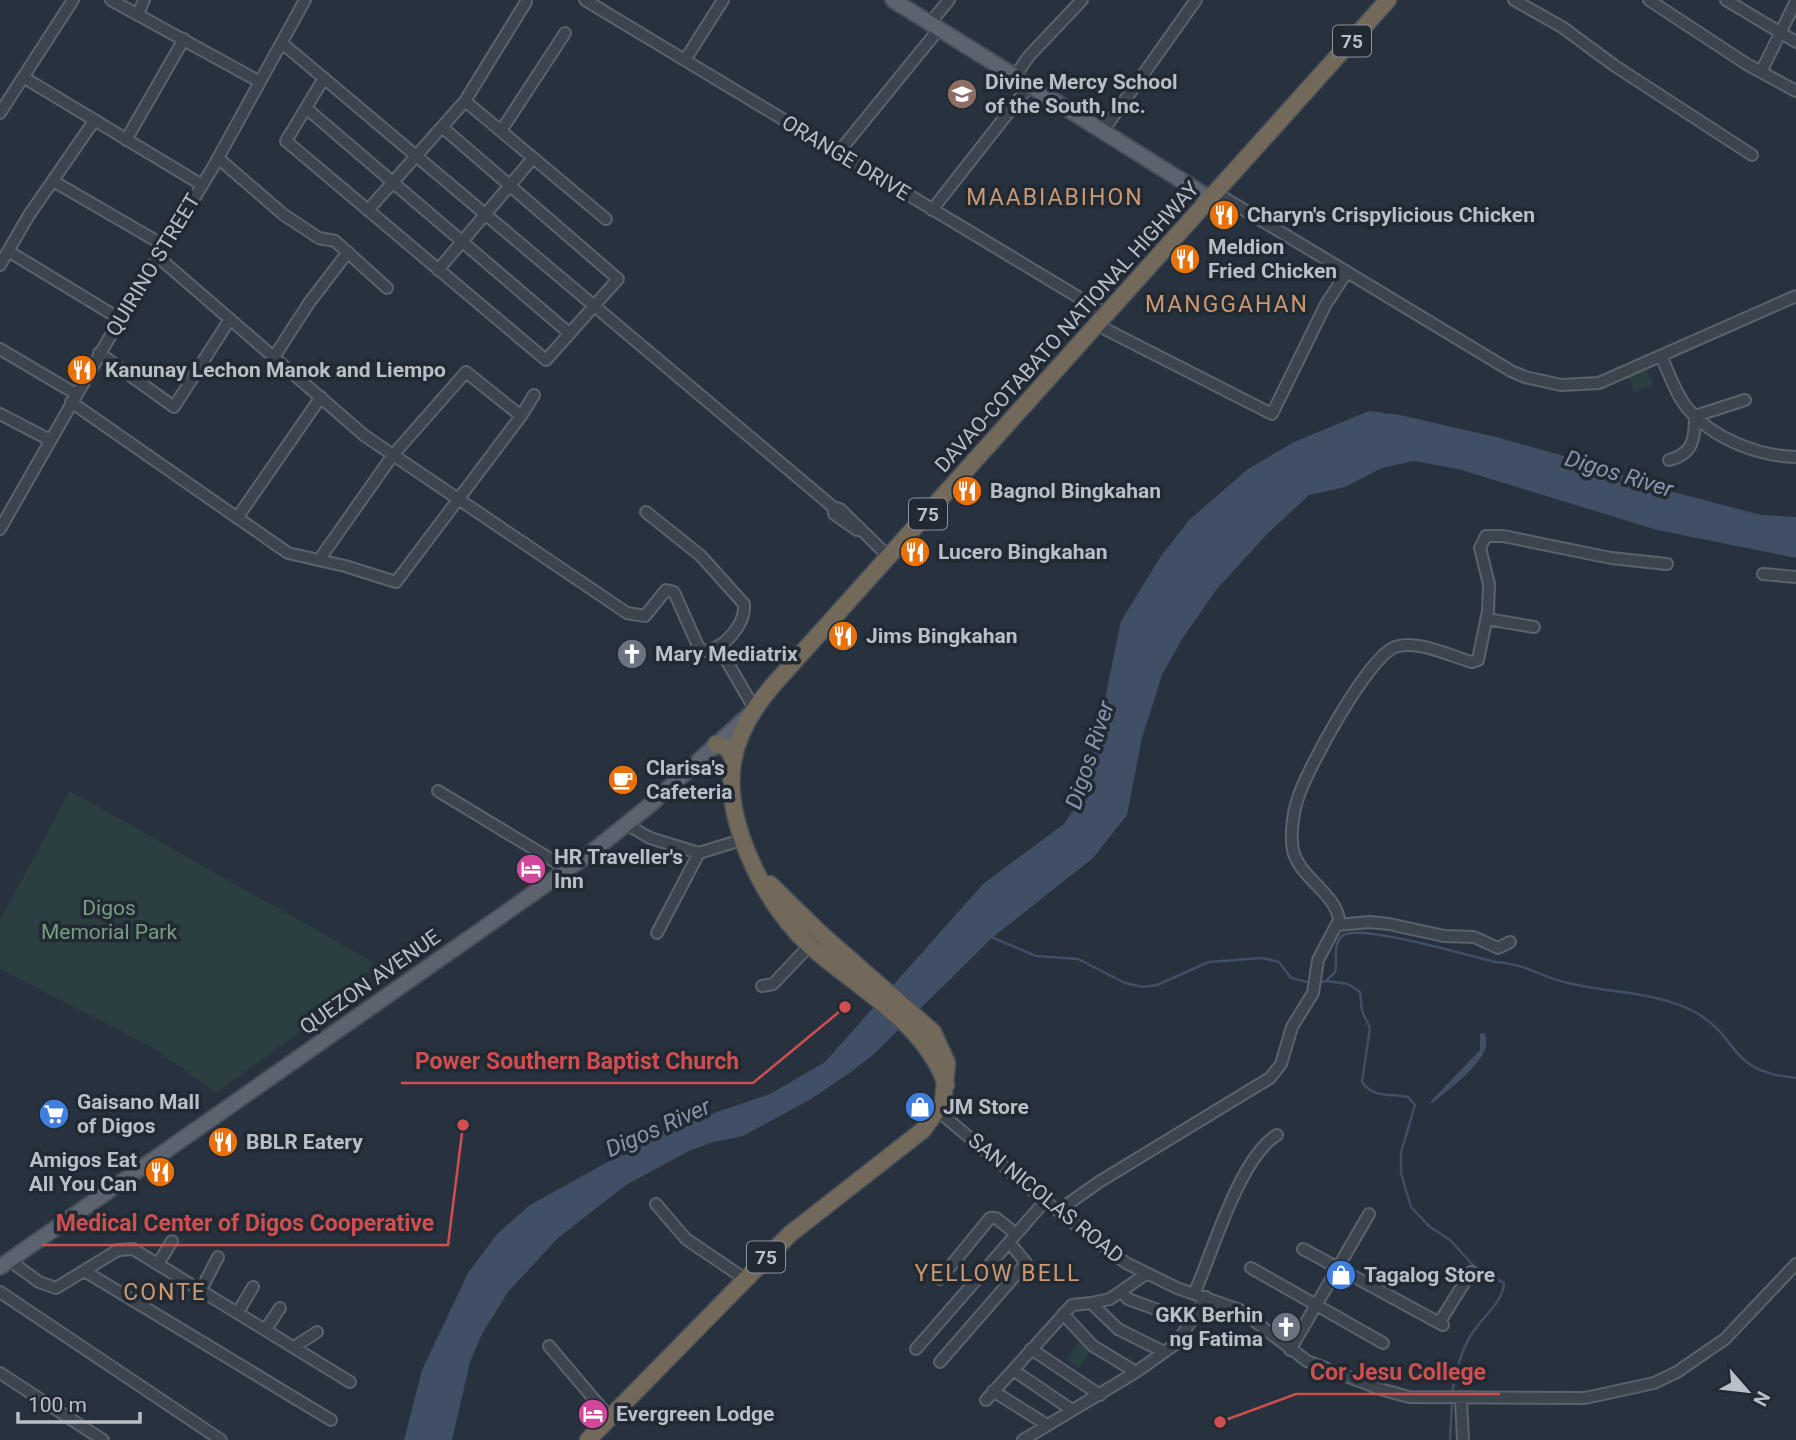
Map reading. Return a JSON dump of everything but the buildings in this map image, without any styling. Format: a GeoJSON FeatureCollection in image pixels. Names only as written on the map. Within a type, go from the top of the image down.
{"type":"FeatureCollection","features":[{"type":"Feature","properties":{"kind":"highway","name":"DAVAO-COTABATO NATIONAL HIGHWAY"},"geometry":{"type":"LineString","coordinates":[[752,711],[1388,0]]}},
{"type":"Feature","properties":{"kind":"highway","name":"75"},"geometry":{"type":"LineString","coordinates":[[588,1440],[807,1219],[913,1139],[938,1111],[946,1085],[947,1063],[944,1050],[933,1032],[912,1022],[816,940],[744,847],[731,801],[733,759],[752,711]]}},
{"type":"Feature","properties":{"kind":"highway"},"geometry":{"type":"LineString","coordinates":[[716,744],[727,748],[733,759]]}},
{"type":"Feature","properties":{"kind":"main road"},"geometry":{"type":"LineString","coordinates":[[893,0],[1102,131],[1214,196]]}},
{"type":"Feature","properties":{"kind":"main road","name":"QUEZON AVENUE"},"geometry":{"type":"LineString","coordinates":[[5,1263],[567,869],[626,824],[752,711]]}},
{"type":"Feature","properties":{"kind":"street"},"geometry":{"type":"LineString","coordinates":[[0,113],[73,0]]}},
{"type":"Feature","properties":{"kind":"street"},"geometry":{"type":"LineString","coordinates":[[111,0],[260,82]]}},
{"type":"Feature","properties":{"kind":"street"},"geometry":{"type":"LineString","coordinates":[[138,14],[144,0]]}},
{"type":"Feature","properties":{"kind":"street"},"geometry":{"type":"LineString","coordinates":[[291,0],[304,3]]}},
{"type":"Feature","properties":{"kind":"street","name":"ORANGE DRIVE"},"geometry":{"type":"LineString","coordinates":[[585,0],[932,210],[1103,320],[1272,414],[1326,304],[1348,272]]}},
{"type":"Feature","properties":{"kind":"street"},"geometry":{"type":"LineString","coordinates":[[685,60],[723,0]]}},
{"type":"Feature","properties":{"kind":"street"},"geometry":{"type":"LineString","coordinates":[[838,153],[935,26],[949,0]]}},
{"type":"Feature","properties":{"kind":"street"},"geometry":{"type":"LineString","coordinates":[[1015,76],[1028,56],[1082,0]]}},
{"type":"Feature","properties":{"kind":"street"},"geometry":{"type":"LineString","coordinates":[[1102,131],[1196,0]]}},
{"type":"Feature","properties":{"kind":"street"},"geometry":{"type":"LineString","coordinates":[[1514,0],[1562,27],[1615,66],[1752,155]]}},
{"type":"Feature","properties":{"kind":"street"},"geometry":{"type":"LineString","coordinates":[[1649,0],[1761,72],[1796,91]]}},
{"type":"Feature","properties":{"kind":"street"},"geometry":{"type":"LineString","coordinates":[[1726,0],[1796,42]]}},
{"type":"Feature","properties":{"kind":"street"},"geometry":{"type":"LineString","coordinates":[[1761,72],[1796,1]]}},
{"type":"Feature","properties":{"kind":"street"},"geometry":{"type":"LineString","coordinates":[[368,210],[465,101],[526,2]]}},
{"type":"Feature","properties":{"kind":"street","name":"QUIRINO STREET"},"geometry":{"type":"LineString","coordinates":[[0,529],[73,398],[218,158],[304,3]]}},
{"type":"Feature","properties":{"kind":"street"},"geometry":{"type":"LineString","coordinates":[[502,131],[565,33]]}},
{"type":"Feature","properties":{"kind":"street"},"geometry":{"type":"LineString","coordinates":[[126,140],[184,39]]}},
{"type":"Feature","properties":{"kind":"street"},"geometry":{"type":"LineString","coordinates":[[282,43],[833,507],[834,514],[852,530],[859,531],[889,556]]}},
{"type":"Feature","properties":{"kind":"street"},"geometry":{"type":"LineString","coordinates":[[23,77],[202,185]]}},
{"type":"Feature","properties":{"kind":"street"},"geometry":{"type":"LineString","coordinates":[[324,78],[286,141],[546,360],[618,279],[442,127]]}},
{"type":"Feature","properties":{"kind":"street"},"geometry":{"type":"LineString","coordinates":[[932,210],[1030,85]]}},
{"type":"Feature","properties":{"kind":"street"},"geometry":{"type":"LineString","coordinates":[[465,101],[606,219]]}},
{"type":"Feature","properties":{"kind":"street"},"geometry":{"type":"LineString","coordinates":[[306,108],[569,333]]}},
{"type":"Feature","properties":{"kind":"street"},"geometry":{"type":"LineString","coordinates":[[0,265],[94,121]]}},
{"type":"Feature","properties":{"kind":"street"},"geometry":{"type":"LineString","coordinates":[[218,158],[284,215],[318,237],[335,241],[387,288]]}},
{"type":"Feature","properties":{"kind":"street"},"geometry":{"type":"LineString","coordinates":[[438,270],[533,158]]}},
{"type":"Feature","properties":{"kind":"street"},"geometry":{"type":"LineString","coordinates":[[53,181],[165,246]]}},
{"type":"Feature","properties":{"kind":"street"},"geometry":{"type":"LineString","coordinates":[[1214,196],[1525,377],[1561,385],[1599,383],[1796,296]]}},
{"type":"Feature","properties":{"kind":"street"},"geometry":{"type":"LineString","coordinates":[[8,251],[120,319]]}},
{"type":"Feature","properties":{"kind":"street"},"geometry":{"type":"LineString","coordinates":[[274,356],[309,303],[348,252]]}},
{"type":"Feature","properties":{"kind":"street"},"geometry":{"type":"LineString","coordinates":[[158,257],[346,421],[457,499],[633,616],[645,616],[666,590],[674,592],[700,649],[707,652],[718,646],[742,621],[744,604],[701,556],[646,512]]}},
{"type":"Feature","properties":{"kind":"street"},"geometry":{"type":"LineString","coordinates":[[100,353],[174,407],[230,319]]}},
{"type":"Feature","properties":{"kind":"street"},"geometry":{"type":"LineString","coordinates":[[0,348],[288,553],[397,582],[522,416],[534,395]]}},
{"type":"Feature","properties":{"kind":"street"},"geometry":{"type":"LineString","coordinates":[[1661,356],[1686,408],[1695,416],[1735,443],[1773,455],[1796,457]]}},
{"type":"Feature","properties":{"kind":"street"},"geometry":{"type":"LineString","coordinates":[[319,560],[393,455],[466,372],[522,416]]}},
{"type":"Feature","properties":{"kind":"street"},"geometry":{"type":"LineString","coordinates":[[237,518],[321,397]]}},
{"type":"Feature","properties":{"kind":"street"},"geometry":{"type":"LineString","coordinates":[[1695,416],[1745,400]]}},
{"type":"Feature","properties":{"kind":"street"},"geometry":{"type":"LineString","coordinates":[[0,414],[50,440]]}},
{"type":"Feature","properties":{"kind":"street"},"geometry":{"type":"LineString","coordinates":[[1669,460],[1686,454],[1691,447],[1695,416]]}},
{"type":"Feature","properties":{"kind":"street"},"geometry":{"type":"LineString","coordinates":[[1058,1211],[1078,1195],[1270,1078],[1281,1064],[1292,1027],[1313,993],[1315,967],[1338,925],[1337,911],[1302,869],[1293,850],[1295,811],[1301,787],[1353,694],[1389,650],[1412,646],[1476,662],[1487,619],[1489,584],[1479,548],[1486,536],[1503,536],[1611,558],[1667,564]]}},
{"type":"Feature","properties":{"kind":"street"},"geometry":{"type":"LineString","coordinates":[[1763,574],[1796,577]]}},
{"type":"Feature","properties":{"kind":"street"},"geometry":{"type":"LineString","coordinates":[[1487,619],[1534,627]]}},
{"type":"Feature","properties":{"kind":"street"},"geometry":{"type":"LineString","coordinates":[[718,646],[752,711]]}},
{"type":"Feature","properties":{"kind":"street"},"geometry":{"type":"LineString","coordinates":[[438,791],[567,869]]}},
{"type":"Feature","properties":{"kind":"street"},"geometry":{"type":"LineString","coordinates":[[626,824],[650,838],[699,853],[744,847]]}},
{"type":"Feature","properties":{"kind":"street"},"geometry":{"type":"LineString","coordinates":[[657,933],[699,853]]}},
{"type":"Feature","properties":{"kind":"street"},"geometry":{"type":"LineString","coordinates":[[1338,925],[1369,922],[1389,924],[1444,936],[1474,937],[1498,948],[1510,942]]}},
{"type":"Feature","properties":{"kind":"street"},"geometry":{"type":"LineString","coordinates":[[762,986],[773,984],[816,940]]}},
{"type":"Feature","properties":{"kind":"street","name":"SAN NICOLAS ROAD"},"geometry":{"type":"LineString","coordinates":[[938,1111],[1045,1201],[1111,1253],[1146,1275],[1248,1314],[1290,1350],[1325,1369],[1380,1390],[1409,1397],[1585,1398],[1654,1383],[1676,1372],[1725,1339],[1796,1264]]}},
{"type":"Feature","properties":{"kind":"street"},"geometry":{"type":"LineString","coordinates":[[1194,1294],[1217,1242],[1222,1221],[1250,1164],[1259,1150],[1277,1135]]}},
{"type":"Feature","properties":{"kind":"street"},"geometry":{"type":"LineString","coordinates":[[916,1349],[1045,1201]]}},
{"type":"Feature","properties":{"kind":"street"},"geometry":{"type":"LineString","coordinates":[[656,1204],[686,1239],[745,1279]]}},
{"type":"Feature","properties":{"kind":"street"},"geometry":{"type":"LineString","coordinates":[[1290,1350],[1369,1214]]}},
{"type":"Feature","properties":{"kind":"street"},"geometry":{"type":"LineString","coordinates":[[940,1279],[990,1218],[996,1218],[1012,1238],[1026,1263],[940,1362]]}},
{"type":"Feature","properties":{"kind":"street"},"geometry":{"type":"LineString","coordinates":[[158,1264],[172,1241]]}},
{"type":"Feature","properties":{"kind":"street"},"geometry":{"type":"LineString","coordinates":[[5,1263],[56,1288],[125,1248],[158,1264],[350,1382]]}},
{"type":"Feature","properties":{"kind":"street"},"geometry":{"type":"LineString","coordinates":[[1304,1249],[1441,1324],[1471,1272]]}},
{"type":"Feature","properties":{"kind":"street"},"geometry":{"type":"LineString","coordinates":[[201,1290],[218,1258]]}},
{"type":"Feature","properties":{"kind":"street"},"geometry":{"type":"LineString","coordinates":[[1251,1268],[1383,1343]]}},
{"type":"Feature","properties":{"kind":"street"},"geometry":{"type":"LineString","coordinates":[[86,1272],[331,1420]]}},
{"type":"Feature","properties":{"kind":"street"},"geometry":{"type":"LineString","coordinates":[[1047,1426],[990,1396],[1072,1305],[1110,1299],[1146,1275]]}},
{"type":"Feature","properties":{"kind":"street"},"geometry":{"type":"LineString","coordinates":[[238,1312],[253,1287]]}},
{"type":"Feature","properties":{"kind":"street"},"geometry":{"type":"LineString","coordinates":[[0,1292],[221,1440]]}},
{"type":"Feature","properties":{"kind":"street"},"geometry":{"type":"LineString","coordinates":[[1122,1292],[1128,1299],[1191,1322]]}},
{"type":"Feature","properties":{"kind":"street"},"geometry":{"type":"LineString","coordinates":[[1023,1440],[1136,1372],[1181,1339],[1206,1297]]}},
{"type":"Feature","properties":{"kind":"street"},"geometry":{"type":"LineString","coordinates":[[1091,1303],[1118,1329],[1164,1352]]}},
{"type":"Feature","properties":{"kind":"street"},"geometry":{"type":"LineString","coordinates":[[266,1329],[279,1308]]}},
{"type":"Feature","properties":{"kind":"street"},"geometry":{"type":"LineString","coordinates":[[1063,1314],[1093,1346],[1136,1372]]}},
{"type":"Feature","properties":{"kind":"street"},"geometry":{"type":"LineString","coordinates":[[294,1347],[317,1332]]}},
{"type":"Feature","properties":{"kind":"street"},"geometry":{"type":"LineString","coordinates":[[549,1346],[610,1418]]}},
{"type":"Feature","properties":{"kind":"street"},"geometry":{"type":"LineString","coordinates":[[1031,1349],[1100,1395]]}},
{"type":"Feature","properties":{"kind":"street"},"geometry":{"type":"LineString","coordinates":[[1013,1370],[1072,1410]]}},
{"type":"Feature","properties":{"kind":"street"},"geometry":{"type":"LineString","coordinates":[[0,1373],[103,1440]]}},
{"type":"Feature","properties":{"kind":"street"},"geometry":{"type":"LineString","coordinates":[[1461,1399],[1462,1440]]}},
{"type":"Feature","properties":{"kind":"green space"},"geometry":{"type":"Polygon","coordinates":[[[1646,368],[1653,384],[1635,392],[1628,376],[1646,368]]]}},
{"type":"Feature","properties":{"kind":"green space","name":"Digos Memorial Park"},"geometry":{"type":"Polygon","coordinates":[[[70,791],[373,962],[354,992],[216,1093],[152,1047],[0,969],[0,920],[70,791]]]}},
{"type":"Feature","properties":{"kind":"green space"},"geometry":{"type":"Polygon","coordinates":[[[1080,1340],[1092,1348],[1079,1368],[1066,1360],[1080,1340]]]}},
{"type":"Feature","properties":{"kind":"water"},"geometry":{"type":"Polygon","coordinates":[[[1369,411],[1400,415],[1496,437],[1596,465],[1647,485],[1761,515],[1796,517],[1796,558],[1657,530],[1458,469],[1414,461],[1382,468],[1345,487],[1309,495],[1267,534],[1217,589],[1182,639],[1162,675],[1142,738],[1127,815],[1093,858],[992,938],[874,1054],[851,1072],[811,1099],[743,1136],[713,1142],[689,1151],[626,1185],[558,1238],[508,1292],[482,1334],[470,1362],[452,1440],[404,1440],[422,1370],[468,1273],[497,1234],[530,1205],[667,1129],[770,1094],[825,1062],[983,884],[1064,824],[1080,801],[1089,776],[1121,621],[1161,556],[1189,520],[1248,469],[1294,442],[1369,411]]]}},
{"type":"Feature","properties":{"kind":"water"},"geometry":{"type":"Polygon","coordinates":[[[1480,1033],[1485,1034],[1486,1043],[1477,1062],[1433,1103],[1430,1102],[1480,1050],[1480,1033]]]}},
{"type":"Feature","properties":{"kind":"waterway"},"geometry":{"type":"LineString","coordinates":[[1319,983],[1326,981],[1335,972],[1336,948],[1342,936],[1369,933],[1391,937],[1515,965],[1568,983],[1678,1004],[1709,1021],[1736,1052],[1756,1068],[1796,1078]]}},
{"type":"Feature","properties":{"kind":"waterway"},"geometry":{"type":"LineString","coordinates":[[989,936],[1036,956],[1078,959],[1125,983],[1143,987],[1157,985],[1209,962],[1262,958],[1279,962],[1291,978],[1311,983]]}},
{"type":"Feature","properties":{"kind":"waterway"},"geometry":{"type":"LineString","coordinates":[[1326,981],[1348,984],[1360,992],[1362,1011],[1370,1028],[1362,1082],[1377,1093],[1408,1097],[1415,1105],[1401,1152],[1401,1173],[1411,1207],[1430,1227],[1450,1240],[1474,1266],[1504,1283],[1500,1297],[1475,1329],[1464,1349],[1452,1394]]}},
{"type":"Feature","properties":{"kind":"waterway"},"geometry":{"type":"LineString","coordinates":[[1450,1440],[1452,1404]]}},
{"type":"Feature","properties":{"kind":"place","name":"Divine Mercy School of the South, Inc."},"geometry":{"type":"Point","coordinates":[962,94]}},
{"type":"Feature","properties":{"kind":"place","name":"Charyn's Crispylicious Chicken"},"geometry":{"type":"Point","coordinates":[1224,215]}},
{"type":"Feature","properties":{"kind":"place","name":"Meldion Fried Chicken"},"geometry":{"type":"Point","coordinates":[1185,259]}},
{"type":"Feature","properties":{"kind":"place","name":"Kanunay Lechon Manok and Liempo"},"geometry":{"type":"Point","coordinates":[82,370]}},
{"type":"Feature","properties":{"kind":"place","name":"Bagnol Bingkahan"},"geometry":{"type":"Point","coordinates":[967,491]}},
{"type":"Feature","properties":{"kind":"place","name":"Lucero Bingkahan"},"geometry":{"type":"Point","coordinates":[915,552]}},
{"type":"Feature","properties":{"kind":"place","name":"Jims Bingkahan"},"geometry":{"type":"Point","coordinates":[843,636]}},
{"type":"Feature","properties":{"kind":"place","name":"Mary Mediatrix"},"geometry":{"type":"Point","coordinates":[632,654]}},
{"type":"Feature","properties":{"kind":"place","name":"Clarisa's Cafeteria"},"geometry":{"type":"Point","coordinates":[623,780]}},
{"type":"Feature","properties":{"kind":"place","name":"HR Traveller's Inn"},"geometry":{"type":"Point","coordinates":[531,869]}},
{"type":"Feature","properties":{"kind":"place","name":"Power Southern Baptist Church"},"geometry":{"type":"Point","coordinates":[845,1007]}},
{"type":"Feature","properties":{"kind":"place","name":"JM Store"},"geometry":{"type":"Point","coordinates":[920,1107]}},
{"type":"Feature","properties":{"kind":"place","name":"Gaisano Mall of Digos"},"geometry":{"type":"Point","coordinates":[54,1114]}},
{"type":"Feature","properties":{"kind":"place","name":"Medical Center of Digos Cooperative"},"geometry":{"type":"Point","coordinates":[463,1125]}},
{"type":"Feature","properties":{"kind":"place","name":"BBLR Eatery"},"geometry":{"type":"Point","coordinates":[223,1142]}},
{"type":"Feature","properties":{"kind":"place","name":"Amigos Eat All You Can"},"geometry":{"type":"Point","coordinates":[160,1172]}},
{"type":"Feature","properties":{"kind":"place","name":"Tagalog Store"},"geometry":{"type":"Point","coordinates":[1341,1275]}},
{"type":"Feature","properties":{"kind":"place","name":"GKK Berhin ng Fatima"},"geometry":{"type":"Point","coordinates":[1286,1327]}},
{"type":"Feature","properties":{"kind":"place","name":"Evergreen Lodge"},"geometry":{"type":"Point","coordinates":[593,1414]}},
{"type":"Feature","properties":{"kind":"place","name":"Cor Jesu College"},"geometry":{"type":"Point","coordinates":[1220,1422]}},
{"type":"Feature","properties":{"kind":"district","name":"MAABIABIHON"},"geometry":{"type":"Point","coordinates":[1055,197]}},
{"type":"Feature","properties":{"kind":"district","name":"MANGGAHAN"},"geometry":{"type":"Point","coordinates":[1227,304]}},
{"type":"Feature","properties":{"kind":"district","name":"YELLOW BELL"},"geometry":{"type":"Point","coordinates":[998,1273]}},
{"type":"Feature","properties":{"kind":"district","name":"CONTE"},"geometry":{"type":"Point","coordinates":[165,1292]}},
{"type":"Feature","properties":{"kind":"water label","name":"Digos River"},"geometry":{"type":"Point","coordinates":[1619,474]}},
{"type":"Feature","properties":{"kind":"water label","name":"Digos River"},"geometry":{"type":"Point","coordinates":[1090,755]}},
{"type":"Feature","properties":{"kind":"water label","name":"Digos River"},"geometry":{"type":"Point","coordinates":[658,1128]}}]}
